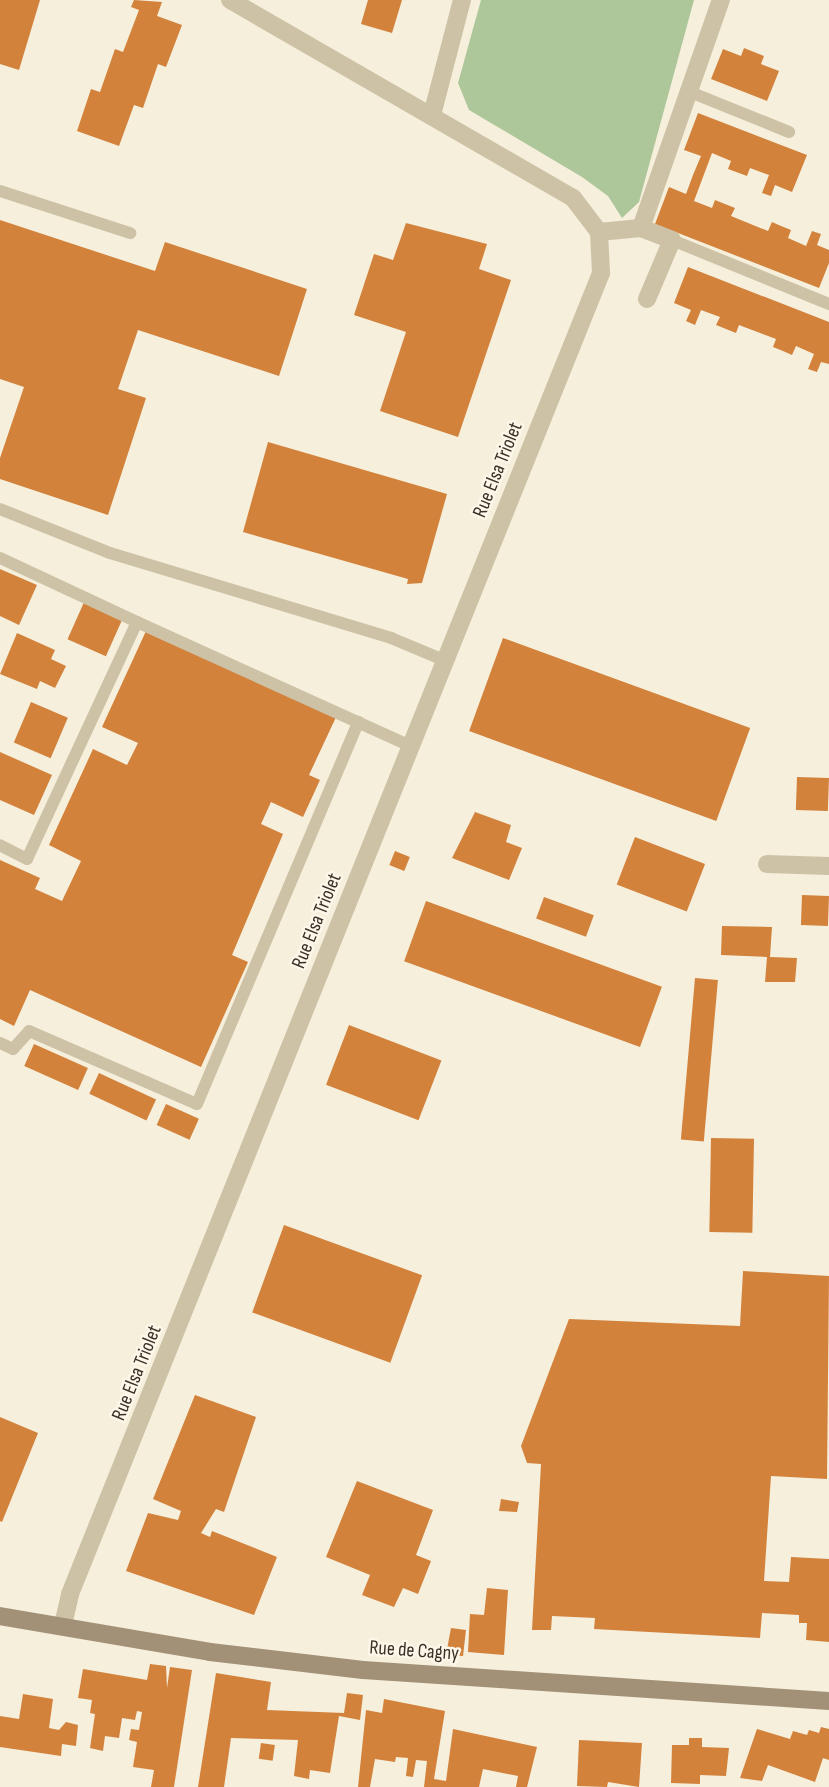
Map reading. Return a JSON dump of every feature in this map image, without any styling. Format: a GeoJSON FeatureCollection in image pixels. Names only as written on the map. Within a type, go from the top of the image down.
{"type":"FeatureCollection","features":[{"type":"Feature","properties":{"kind":"main road","name":"Rue de Cagny"},"geometry":{"type":"LineString","coordinates":[[0,1616],[210,1652],[363,1670],[829,1701]]}},
{"type":"Feature","properties":{"kind":"street"},"geometry":{"type":"LineString","coordinates":[[230,0],[573,198],[599,232],[641,228],[672,240],[647,299]]}},
{"type":"Feature","properties":{"kind":"street"},"geometry":{"type":"LineString","coordinates":[[432,115],[462,0]]}},
{"type":"Feature","properties":{"kind":"street"},"geometry":{"type":"LineString","coordinates":[[641,228],[722,0]]}},
{"type":"Feature","properties":{"kind":"street","name":"Rue Elsa Triolet"},"geometry":{"type":"LineString","coordinates":[[63,1625],[70,1594],[601,273],[599,232]]}},
{"type":"Feature","properties":{"kind":"street"},"geometry":{"type":"LineString","coordinates":[[767,864],[829,866]]}},
{"type":"Feature","properties":{"kind":"lane"},"geometry":{"type":"LineString","coordinates":[[690,92],[789,132]]}},
{"type":"Feature","properties":{"kind":"lane"},"geometry":{"type":"LineString","coordinates":[[0,191],[130,233]]}},
{"type":"Feature","properties":{"kind":"lane"},"geometry":{"type":"LineString","coordinates":[[672,240],[829,304]]}},
{"type":"Feature","properties":{"kind":"lane"},"geometry":{"type":"LineString","coordinates":[[0,509],[110,552],[391,638],[446,661]]}},
{"type":"Feature","properties":{"kind":"lane"},"geometry":{"type":"LineString","coordinates":[[0,558],[412,747]]}},
{"type":"Feature","properties":{"kind":"lane"},"geometry":{"type":"LineString","coordinates":[[0,845],[27,858],[137,622]]}},
{"type":"Feature","properties":{"kind":"lane"},"geometry":{"type":"LineString","coordinates":[[0,1043],[13,1049],[29,1031],[197,1104],[358,722]]}},
{"type":"Feature","properties":{"kind":"green space"},"geometry":{"type":"Polygon","coordinates":[[[481,0],[694,0],[639,202],[622,218],[608,196],[582,177],[469,110],[458,83],[481,0]]]}},
{"type":"Feature","properties":{"kind":"building"},"geometry":{"type":"Polygon","coordinates":[[[0,0],[40,0],[19,70],[0,64],[0,0]]]}},
{"type":"Feature","properties":{"kind":"building"},"geometry":{"type":"Polygon","coordinates":[[[134,0],[162,2],[157,16],[182,25],[166,67],[158,64],[143,108],[134,105],[119,146],[77,131],[91,89],[100,92],[115,49],[123,52],[139,10],[131,7],[134,0]]]}},
{"type":"Feature","properties":{"kind":"building"},"geometry":{"type":"Polygon","coordinates":[[[368,0],[402,0],[392,33],[361,24],[368,0]]]}},
{"type":"Feature","properties":{"kind":"building"},"geometry":{"type":"Polygon","coordinates":[[[744,48],[764,56],[761,64],[779,71],[767,101],[711,79],[723,49],[741,56],[744,48]]]}},
{"type":"Feature","properties":{"kind":"building"},"geometry":{"type":"Polygon","coordinates":[[[698,113],[807,155],[792,192],[775,185],[771,196],[762,193],[769,175],[750,168],[747,176],[728,169],[731,161],[712,153],[694,201],[712,208],[715,200],[735,208],[731,216],[768,231],[772,222],[791,230],[788,238],[806,246],[812,231],[821,234],[817,245],[829,250],[829,263],[819,288],[655,224],[669,187],[686,194],[701,156],[684,150],[698,113]]]}},
{"type":"Feature","properties":{"kind":"building"},"geometry":{"type":"Polygon","coordinates":[[[0,220],[155,271],[165,242],[307,289],[279,376],[138,330],[118,389],[146,398],[108,515],[0,479],[0,458],[24,387],[0,379],[0,220]]]}},
{"type":"Feature","properties":{"kind":"building"},"geometry":{"type":"Polygon","coordinates":[[[406,223],[487,244],[479,269],[511,280],[458,437],[380,411],[406,332],[354,315],[374,254],[393,260],[406,223]]]}},
{"type":"Feature","properties":{"kind":"building"},"geometry":{"type":"Polygon","coordinates":[[[688,267],[829,322],[829,364],[821,362],[817,372],[808,369],[814,354],[796,346],[792,355],[773,347],[776,339],[739,325],[736,333],[716,325],[720,317],[701,310],[695,325],[686,321],[691,310],[674,303],[688,267]]]}},
{"type":"Feature","properties":{"kind":"building"},"geometry":{"type":"Polygon","coordinates":[[[268,442],[447,494],[422,583],[407,584],[408,579],[243,532],[268,442]]]}},
{"type":"Feature","properties":{"kind":"building"},"geometry":{"type":"Polygon","coordinates":[[[0,569],[37,585],[19,625],[0,616],[0,569]]]}},
{"type":"Feature","properties":{"kind":"building"},"geometry":{"type":"Polygon","coordinates":[[[85,600],[123,617],[106,656],[68,639],[85,600]]]}},
{"type":"Feature","properties":{"kind":"building"},"geometry":{"type":"Polygon","coordinates":[[[146,631],[337,715],[309,775],[320,780],[303,817],[271,802],[261,824],[283,834],[232,955],[248,962],[201,1067],[30,990],[14,1026],[0,1019],[0,860],[40,878],[35,889],[62,901],[81,861],[49,845],[93,749],[127,765],[138,743],[102,727],[146,631]]]}},
{"type":"Feature","properties":{"kind":"building"},"geometry":{"type":"Polygon","coordinates":[[[17,633],[55,650],[51,659],[66,666],[55,688],[40,681],[37,689],[0,674],[17,633]]]}},
{"type":"Feature","properties":{"kind":"building"},"geometry":{"type":"Polygon","coordinates":[[[503,638],[750,728],[716,821],[469,731],[503,638]]]}},
{"type":"Feature","properties":{"kind":"building"},"geometry":{"type":"Polygon","coordinates":[[[31,702],[68,718],[51,758],[14,743],[31,702]]]}},
{"type":"Feature","properties":{"kind":"building"},"geometry":{"type":"Polygon","coordinates":[[[0,752],[52,775],[34,815],[0,800],[0,752]]]}},
{"type":"Feature","properties":{"kind":"building"},"geometry":{"type":"Polygon","coordinates":[[[797,777],[829,778],[828,811],[796,810],[797,777]]]}},
{"type":"Feature","properties":{"kind":"building"},"geometry":{"type":"Polygon","coordinates":[[[475,812],[511,825],[506,842],[522,848],[509,880],[452,858],[475,812]]]}},
{"type":"Feature","properties":{"kind":"building"},"geometry":{"type":"Polygon","coordinates":[[[635,837],[705,864],[687,911],[617,885],[635,837]]]}},
{"type":"Feature","properties":{"kind":"building"},"geometry":{"type":"Polygon","coordinates":[[[395,851],[410,857],[404,871],[389,865],[395,851]]]}},
{"type":"Feature","properties":{"kind":"building"},"geometry":{"type":"Polygon","coordinates":[[[802,895],[829,896],[828,926],[801,925],[802,895]]]}},
{"type":"Feature","properties":{"kind":"building"},"geometry":{"type":"Polygon","coordinates":[[[544,897],[594,915],[586,937],[536,919],[544,897]]]}},
{"type":"Feature","properties":{"kind":"building"},"geometry":{"type":"Polygon","coordinates":[[[426,901],[662,987],[640,1047],[404,961],[426,901]]]}},
{"type":"Feature","properties":{"kind":"building"},"geometry":{"type":"Polygon","coordinates":[[[722,926],[772,927],[770,957],[797,958],[795,982],[765,982],[767,957],[721,955],[722,926]]]}},
{"type":"Feature","properties":{"kind":"building"},"geometry":{"type":"Polygon","coordinates":[[[695,978],[718,980],[704,1141],[681,1139],[695,978]]]}},
{"type":"Feature","properties":{"kind":"building"},"geometry":{"type":"Polygon","coordinates":[[[349,1025],[441,1060],[418,1120],[326,1085],[349,1025]]]}},
{"type":"Feature","properties":{"kind":"building"},"geometry":{"type":"Polygon","coordinates":[[[34,1044],[88,1068],[78,1090],[24,1066],[34,1044]]]}},
{"type":"Feature","properties":{"kind":"building"},"geometry":{"type":"Polygon","coordinates":[[[99,1073],[156,1100],[146,1120],[89,1094],[99,1073]]]}},
{"type":"Feature","properties":{"kind":"building"},"geometry":{"type":"Polygon","coordinates":[[[166,1104],[199,1119],[190,1140],[157,1125],[166,1104]]]}},
{"type":"Feature","properties":{"kind":"building"},"geometry":{"type":"Polygon","coordinates":[[[711,1138],[754,1139],[752,1233],[709,1232],[711,1138]]]}},
{"type":"Feature","properties":{"kind":"building"},"geometry":{"type":"Polygon","coordinates":[[[284,1225],[422,1275],[390,1363],[252,1312],[284,1225]]]}},
{"type":"Feature","properties":{"kind":"building"},"geometry":{"type":"Polygon","coordinates":[[[743,1271],[829,1276],[827,1479],[771,1476],[764,1581],[789,1582],[791,1557],[829,1559],[829,1642],[806,1640],[807,1623],[799,1623],[799,1615],[762,1613],[760,1638],[594,1629],[595,1618],[552,1616],[551,1630],[532,1630],[541,1464],[527,1463],[521,1446],[569,1319],[740,1326],[743,1271]]]}},
{"type":"Feature","properties":{"kind":"building"},"geometry":{"type":"Polygon","coordinates":[[[195,1395],[256,1417],[224,1512],[216,1509],[201,1533],[210,1537],[212,1531],[277,1557],[254,1615],[126,1571],[148,1513],[178,1520],[181,1511],[153,1499],[195,1395]]]}},
{"type":"Feature","properties":{"kind":"building"},"geometry":{"type":"Polygon","coordinates":[[[0,1417],[38,1433],[2,1522],[0,1521],[0,1417]]]}},
{"type":"Feature","properties":{"kind":"building"},"geometry":{"type":"Polygon","coordinates":[[[357,1481],[433,1510],[416,1555],[431,1561],[418,1594],[403,1588],[394,1607],[362,1595],[370,1575],[326,1557],[357,1481]]]}},
{"type":"Feature","properties":{"kind":"building"},"geometry":{"type":"Polygon","coordinates":[[[501,1499],[519,1502],[517,1512],[499,1511],[501,1499]]]}},
{"type":"Feature","properties":{"kind":"building"},"geometry":{"type":"Polygon","coordinates":[[[487,1588],[508,1590],[504,1655],[468,1652],[470,1614],[484,1615],[487,1588]]]}},
{"type":"Feature","properties":{"kind":"building"},"geometry":{"type":"Polygon","coordinates":[[[451,1628],[466,1630],[463,1656],[446,1655],[451,1628]]]}},
{"type":"Feature","properties":{"kind":"building"},"geometry":{"type":"Polygon","coordinates":[[[150,1664],[166,1666],[167,1688],[170,1667],[192,1670],[174,1787],[151,1787],[154,1770],[133,1767],[137,1742],[129,1740],[131,1729],[139,1730],[142,1712],[137,1711],[135,1720],[122,1718],[119,1738],[105,1736],[103,1751],[90,1748],[95,1714],[90,1713],[92,1700],[78,1698],[83,1669],[147,1680],[150,1664]]]}},
{"type":"Feature","properties":{"kind":"building"},"geometry":{"type":"Polygon","coordinates":[[[216,1673],[271,1682],[267,1710],[344,1713],[347,1693],[363,1695],[360,1720],[339,1716],[330,1773],[310,1770],[309,1779],[294,1776],[298,1740],[231,1738],[224,1787],[198,1787],[216,1673]]]}},
{"type":"Feature","properties":{"kind":"building"},"geometry":{"type":"Polygon","coordinates":[[[23,1694],[53,1699],[49,1728],[59,1730],[66,1722],[78,1725],[76,1746],[62,1744],[61,1756],[0,1747],[0,1716],[19,1719],[23,1694]]]}},
{"type":"Feature","properties":{"kind":"building"},"geometry":{"type":"Polygon","coordinates":[[[384,1699],[445,1711],[434,1779],[446,1781],[453,1729],[537,1747],[527,1787],[516,1787],[518,1776],[483,1769],[479,1787],[424,1787],[427,1761],[416,1760],[413,1777],[406,1776],[408,1758],[396,1757],[395,1762],[375,1759],[370,1787],[358,1787],[366,1710],[382,1713],[384,1699]]]}},
{"type":"Feature","properties":{"kind":"building"},"geometry":{"type":"Polygon","coordinates":[[[821,1727],[829,1729],[829,1760],[823,1758],[815,1782],[768,1765],[762,1781],[740,1778],[757,1729],[790,1739],[793,1731],[807,1735],[809,1730],[819,1733],[821,1727]]]}},
{"type":"Feature","properties":{"kind":"building"},"geometry":{"type":"Polygon","coordinates":[[[689,1738],[702,1738],[702,1747],[729,1748],[726,1776],[700,1775],[700,1784],[671,1783],[672,1745],[689,1745],[689,1738]]]}},
{"type":"Feature","properties":{"kind":"building"},"geometry":{"type":"Polygon","coordinates":[[[579,1740],[642,1743],[639,1787],[608,1782],[607,1787],[577,1786],[579,1740]]]}},
{"type":"Feature","properties":{"kind":"building"},"geometry":{"type":"Polygon","coordinates":[[[261,1743],[275,1745],[273,1761],[259,1759],[261,1743]]]}}]}
